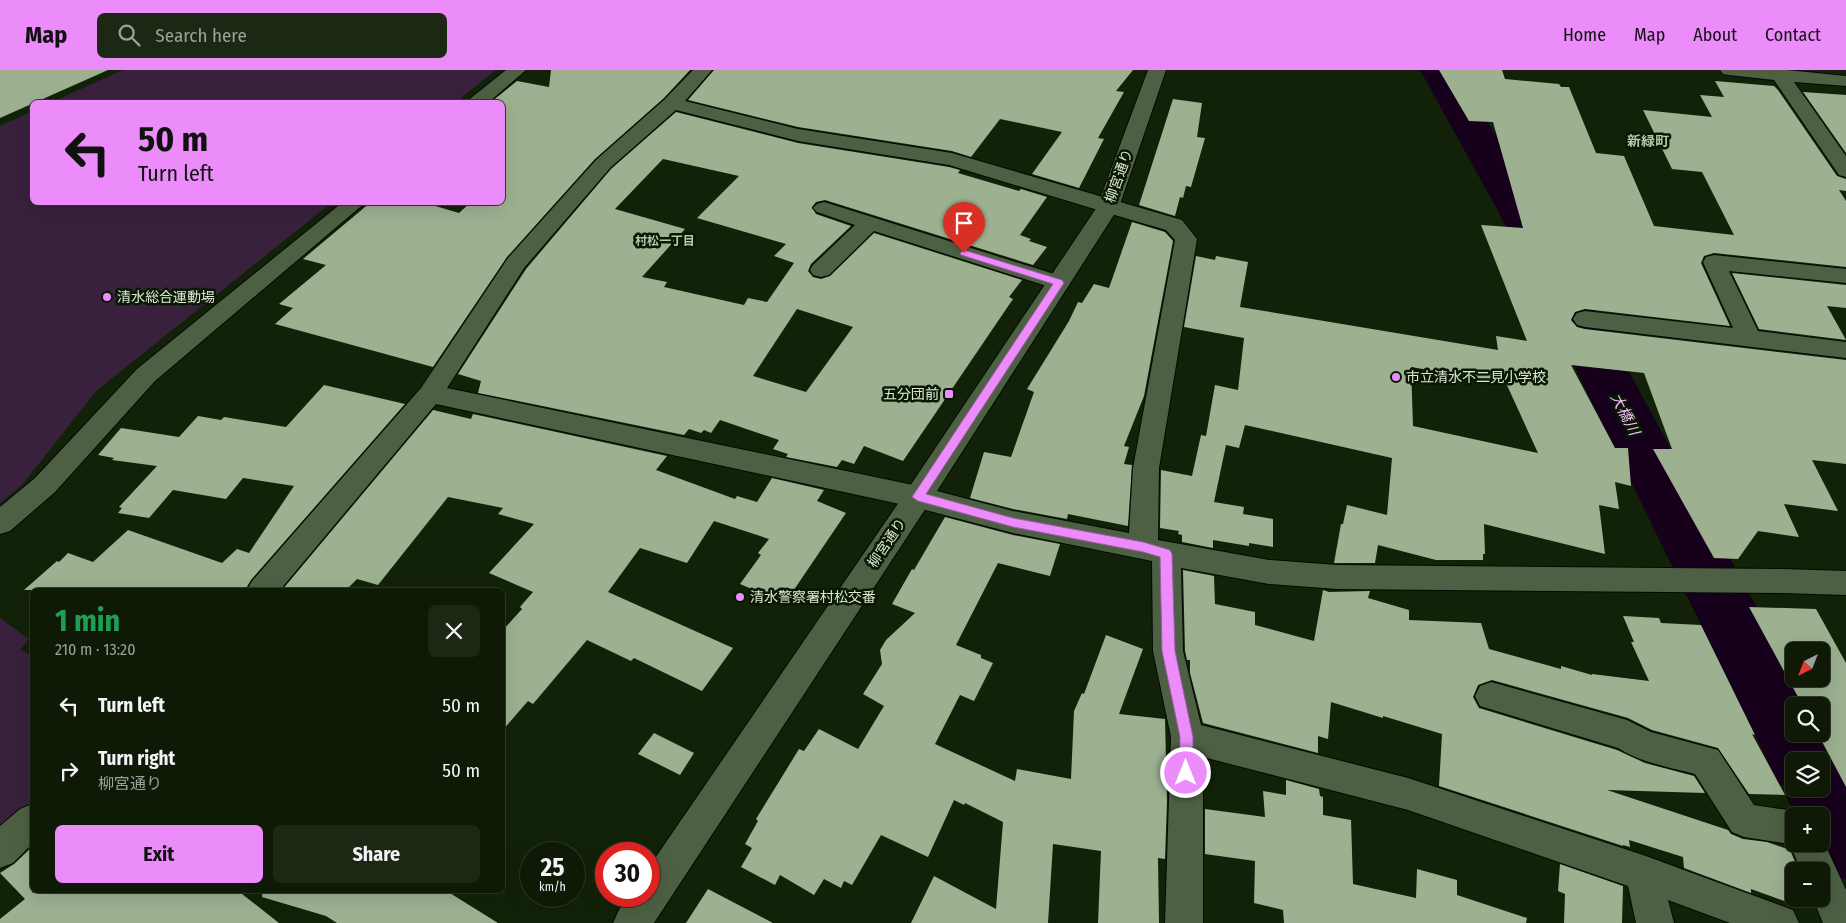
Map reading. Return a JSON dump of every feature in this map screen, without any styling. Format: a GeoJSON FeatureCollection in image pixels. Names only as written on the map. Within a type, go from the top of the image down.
{"type":"FeatureCollection","features":[{"type":"Feature","properties":{"kind":"street"},"geometry":{"type":"LineString","coordinates":[[480,100],[517,70]]}},
{"type":"Feature","properties":{"kind":"street"},"geometry":{"type":"LineString","coordinates":[[264,588],[430,394],[516,263],[603,164],[672,103],[703,70]]}},
{"type":"Feature","properties":{"kind":"street","name":"柳宮通り"},"geometry":{"type":"LineString","coordinates":[[632,923],[918,497],[1108,208],[1156,70]]}},
{"type":"Feature","properties":{"kind":"street"},"geometry":{"type":"LineString","coordinates":[[1729,70],[1846,81]]}},
{"type":"Feature","properties":{"kind":"street"},"geometry":{"type":"LineString","coordinates":[[1780,75],[1846,171]]}},
{"type":"Feature","properties":{"kind":"street"},"geometry":{"type":"LineString","coordinates":[[672,103],[798,135],[952,159],[1108,208],[1174,225],[1186,239],[1146,468],[1154,550],[1168,651],[1186,737],[1184,923]]}},
{"type":"Feature","properties":{"kind":"street"},"geometry":{"type":"LineString","coordinates":[[0,523],[45,485],[146,375],[352,205]]}},
{"type":"Feature","properties":{"kind":"street"},"geometry":{"type":"LineString","coordinates":[[824,208],[1059,283]]}},
{"type":"Feature","properties":{"kind":"street"},"geometry":{"type":"LineString","coordinates":[[821,270],[870,223]]}},
{"type":"Feature","properties":{"kind":"street"},"geometry":{"type":"LineString","coordinates":[[1749,338],[1714,262],[1846,276]]}},
{"type":"Feature","properties":{"kind":"street"},"geometry":{"type":"LineString","coordinates":[[1585,320],[1846,350]]}},
{"type":"Feature","properties":{"kind":"street"},"geometry":{"type":"LineString","coordinates":[[430,394],[918,497],[1013,522],[1270,572],[1337,577],[1674,579],[1846,583]]}},
{"type":"Feature","properties":{"kind":"street"},"geometry":{"type":"LineString","coordinates":[[1491,696],[1627,735],[1644,746],[1706,761],[1744,820],[1785,827]]}},
{"type":"Feature","properties":{"kind":"street"},"geometry":{"type":"LineString","coordinates":[[1186,737],[1408,794],[1643,873],[1780,923]]}},
{"type":"Feature","properties":{"kind":"street"},"geometry":{"type":"LineString","coordinates":[[0,850],[30,823]]}},
{"type":"Feature","properties":{"kind":"street"},"geometry":{"type":"LineString","coordinates":[[1643,873],[1655,923]]}},
{"type":"Feature","properties":{"kind":"street"},"geometry":{"type":"LineString","coordinates":[[1830,896],[1842,923]]}},
{"type":"Feature","properties":{"kind":"shaded area"},"geometry":{"type":"Polygon","coordinates":[[[123,70],[496,70],[458,100],[56,100],[123,70]]]}},
{"type":"Feature","properties":{"kind":"shaded area","name":"清水総合運動場"},"geometry":{"type":"Polygon","coordinates":[[[30,112],[30,205],[328,205],[96,391],[22,485],[0,503],[0,126],[30,112]]]}},
{"type":"Feature","properties":{"kind":"shaded area"},"geometry":{"type":"Polygon","coordinates":[[[0,618],[29,639],[20,650],[30,654],[30,811],[0,837],[0,618]]]}},
{"type":"Feature","properties":{"kind":"building"},"geometry":{"type":"Polygon","coordinates":[[[0,70],[108,70],[40,100],[30,100],[30,105],[0,118],[0,70]]]}},
{"type":"Feature","properties":{"kind":"building"},"geometry":{"type":"Polygon","coordinates":[[[551,70],[690,70],[664,98],[595,159],[507,257],[433,367],[275,324],[293,308],[279,304],[326,265],[303,259],[367,205],[432,205],[459,213],[468,205],[505,205],[505,100],[493,100],[517,81],[549,87],[551,70]]]}},
{"type":"Feature","properties":{"kind":"building"},"geometry":{"type":"Polygon","coordinates":[[[714,70],[1133,70],[1116,91],[1124,92],[1098,138],[1104,139],[1079,188],[1032,174],[1062,132],[1000,119],[971,157],[952,151],[798,127],[688,100],[714,70]]]}},
{"type":"Feature","properties":{"kind":"building"},"geometry":{"type":"Polygon","coordinates":[[[1439,70],[1502,70],[1505,79],[1559,84],[1561,87],[1569,87],[1596,153],[1624,156],[1654,226],[1734,235],[1702,172],[1672,169],[1643,110],[1712,117],[1700,95],[1724,97],[1715,81],[1774,86],[1778,90],[1837,176],[1846,179],[1846,191],[1839,190],[1846,201],[1846,267],[1714,253],[1704,256],[1701,263],[1730,326],[1585,309],[1575,312],[1571,320],[1577,327],[1585,329],[1846,360],[1846,464],[1812,460],[1838,511],[1784,504],[1799,537],[1758,531],[1738,559],[1714,558],[1653,449],[1672,449],[1644,373],[1571,365],[1615,448],[1628,448],[1631,486],[1615,482],[1619,509],[1599,505],[1605,554],[1484,524],[1485,554],[1483,554],[1483,560],[1436,560],[1378,545],[1375,563],[1334,563],[1341,524],[1343,524],[1347,505],[1387,515],[1392,458],[1245,425],[1239,448],[1226,445],[1214,502],[1244,507],[1243,514],[1273,519],[1273,547],[1249,543],[1249,546],[1213,540],[1213,548],[1182,542],[1182,535],[1178,534],[1179,531],[1160,528],[1161,470],[1192,476],[1201,435],[1206,436],[1215,385],[1238,390],[1244,338],[1184,327],[1196,256],[1215,260],[1216,256],[1248,262],[1240,307],[1498,350],[1496,336],[1527,341],[1481,225],[1523,228],[1493,122],[1469,121],[1439,70]],[[1411,367],[1413,426],[1538,453],[1506,383],[1411,367]]]}},
{"type":"Feature","properties":{"kind":"building"},"geometry":{"type":"Polygon","coordinates":[[[1803,92],[1846,95],[1846,153],[1803,92]]]}},
{"type":"Feature","properties":{"kind":"building"},"geometry":{"type":"Polygon","coordinates":[[[1173,99],[1202,103],[1197,137],[1205,138],[1191,187],[1186,186],[1183,198],[1180,197],[1175,216],[1139,205],[1173,99]]]}},
{"type":"Feature","properties":{"kind":"building"},"geometry":{"type":"Polygon","coordinates":[[[676,112],[798,143],[949,167],[960,170],[958,173],[1047,197],[1020,235],[1031,239],[1029,241],[1047,247],[1033,265],[825,200],[816,202],[812,207],[816,214],[851,226],[811,264],[808,271],[813,277],[821,279],[830,276],[874,233],[1022,280],[1009,297],[1013,299],[903,461],[864,446],[854,464],[842,460],[837,467],[786,457],[788,454],[773,449],[779,440],[720,420],[711,433],[704,430],[701,433],[689,429],[684,435],[478,393],[481,381],[458,374],[526,269],[611,169],[676,112]],[[663,159],[615,209],[685,229],[642,277],[667,282],[664,287],[744,305],[748,298],[767,302],[794,263],[774,256],[786,244],[697,218],[739,176],[663,159]],[[797,309],[753,376],[806,392],[853,327],[797,309]]]}},
{"type":"Feature","properties":{"kind":"building"},"geometry":{"type":"Polygon","coordinates":[[[1132,222],[1165,232],[1173,241],[1144,396],[1124,446],[1129,447],[1124,464],[1132,465],[1128,526],[1068,514],[1067,519],[1013,509],[970,498],[984,452],[1011,457],[1034,392],[1027,389],[1069,321],[1078,302],[1082,303],[1094,284],[1109,288],[1132,222]]]}},
{"type":"Feature","properties":{"kind":"building"},"geometry":{"type":"Polygon","coordinates":[[[1732,273],[1846,285],[1846,308],[1827,306],[1846,340],[1759,329],[1732,273]]]}},
{"type":"Feature","properties":{"kind":"building"},"geometry":{"type":"Polygon","coordinates":[[[324,385],[405,404],[251,580],[246,588],[30,588],[30,590],[24,590],[68,553],[93,562],[128,530],[222,563],[237,549],[249,553],[294,486],[243,478],[226,499],[173,490],[149,518],[118,513],[122,508],[119,507],[157,466],[112,460],[114,458],[98,455],[121,428],[179,437],[198,416],[221,420],[224,417],[286,427],[324,385]]]}},
{"type":"Feature","properties":{"kind":"building"},"geometry":{"type":"Polygon","coordinates":[[[433,410],[471,419],[473,414],[667,456],[656,470],[735,499],[737,496],[757,502],[772,478],[824,490],[817,501],[846,513],[785,603],[740,584],[761,555],[758,553],[769,539],[714,521],[687,563],[640,548],[608,592],[733,648],[702,691],[634,658],[631,661],[587,640],[533,704],[528,701],[505,728],[505,628],[522,609],[520,607],[533,592],[489,573],[534,524],[498,514],[503,508],[448,497],[378,585],[357,579],[348,588],[284,588],[433,410]]]}},
{"type":"Feature","properties":{"kind":"building"},"geometry":{"type":"Polygon","coordinates":[[[945,517],[1013,535],[1060,544],[1050,576],[998,563],[956,645],[981,655],[981,658],[993,663],[974,701],[960,695],[935,744],[1015,781],[1017,769],[1071,779],[1074,711],[1082,693],[1084,694],[1106,635],[1143,649],[1119,714],[1165,719],[1167,802],[1165,859],[1158,858],[1159,923],[1098,923],[1101,851],[1053,844],[1048,923],[911,923],[934,876],[996,909],[1003,822],[965,803],[964,805],[954,800],[928,857],[881,835],[852,885],[844,881],[841,888],[824,879],[814,895],[780,875],[775,885],[741,867],[752,848],[745,844],[758,821],[756,819],[799,749],[804,751],[819,729],[858,749],[884,706],[863,694],[882,664],[880,650],[886,640],[915,613],[892,604],[945,517]]]}},
{"type":"Feature","properties":{"kind":"building"},"geometry":{"type":"Polygon","coordinates":[[[1183,570],[1214,576],[1215,604],[1255,612],[1255,625],[1314,641],[1323,590],[1329,592],[1370,591],[1368,598],[1409,610],[1409,620],[1481,623],[1489,649],[1561,669],[1561,666],[1592,675],[1649,681],[1631,642],[1634,642],[1623,616],[1659,618],[1661,623],[1701,625],[1755,735],[1752,734],[1785,795],[1749,794],[1718,748],[1652,730],[1628,718],[1492,680],[1478,685],[1473,697],[1479,708],[1617,750],[1645,763],[1694,776],[1705,793],[1607,790],[1728,830],[1731,834],[1743,839],[1767,842],[1785,848],[1785,852],[1791,852],[1795,862],[1785,862],[1785,901],[1751,889],[1751,893],[1684,868],[1683,857],[1629,840],[1630,847],[1623,846],[1439,786],[1442,734],[1331,702],[1328,739],[1318,736],[1318,753],[1203,723],[1190,673],[1190,660],[1187,660],[1185,651],[1183,570]]]}},
{"type":"Feature","properties":{"kind":"building"},"geometry":{"type":"Polygon","coordinates":[[[1749,607],[1816,609],[1846,663],[1846,787],[1830,757],[1830,752],[1828,752],[1822,742],[1830,742],[1830,697],[1798,697],[1793,688],[1830,688],[1830,642],[1785,642],[1785,673],[1749,607]]]}},
{"type":"Feature","properties":{"kind":"building"},"geometry":{"type":"Polygon","coordinates":[[[654,733],[694,753],[680,775],[638,754],[654,733]]]}},
{"type":"Feature","properties":{"kind":"building"},"geometry":{"type":"Polygon","coordinates":[[[1286,780],[1319,789],[1320,796],[1323,797],[1323,815],[1351,820],[1353,884],[1416,898],[1417,869],[1457,880],[1457,895],[1527,918],[1526,923],[1284,923],[1283,910],[1254,903],[1255,861],[1205,854],[1205,809],[1265,817],[1263,791],[1286,795],[1286,780]]]}},
{"type":"Feature","properties":{"kind":"building"},"geometry":{"type":"Polygon","coordinates":[[[30,849],[30,893],[241,893],[279,923],[0,923],[0,919],[25,899],[0,873],[14,864],[30,849]]]}},
{"type":"Feature","properties":{"kind":"building"},"geometry":{"type":"Polygon","coordinates":[[[1560,864],[1623,886],[1622,923],[1564,923],[1565,894],[1558,891],[1560,864]]]}},
{"type":"Feature","properties":{"kind":"building"},"geometry":{"type":"Polygon","coordinates":[[[708,889],[773,923],[686,923],[708,889]]]}},
{"type":"Feature","properties":{"kind":"building"},"geometry":{"type":"Polygon","coordinates":[[[263,893],[450,893],[498,923],[337,923],[326,916],[262,897],[263,893]]]}},
{"type":"Feature","properties":{"kind":"waterway","name":"大橋川"},"geometry":{"type":"LineString","coordinates":[[1438,70],[1520,211],[1798,752]]}},
{"type":"Feature","properties":{"kind":"waterway","name":"大橋川"},"geometry":{"type":"LineString","coordinates":[[1822,797],[1846,844]]}},
{"type":"Feature","properties":{"kind":"place","name":"清水総合運動場"},"geometry":{"type":"Point","coordinates":[107,297]}},
{"type":"Feature","properties":{"kind":"place","name":"市立清水不二見小学校"},"geometry":{"type":"Point","coordinates":[1396,377]}},
{"type":"Feature","properties":{"kind":"place","name":"五分団前"},"geometry":{"type":"Point","coordinates":[949,394]}},
{"type":"Feature","properties":{"kind":"place","name":"清水警察署村松交番"},"geometry":{"type":"Point","coordinates":[740,597]}},
{"type":"Feature","properties":{"kind":"district","name":"新緑町"},"geometry":{"type":"Point","coordinates":[1648,141]}},
{"type":"Feature","properties":{"kind":"district","name":"村松一丁目"},"geometry":{"type":"Point","coordinates":[665,241]}},
{"type":"Feature","properties":{"kind":"route"},"geometry":{"type":"LineString","coordinates":[[964,253],[1059,283],[918,497],[1013,522],[1143,547],[1166,554],[1168,651],[1186,737],[1186,773]]}}]}
